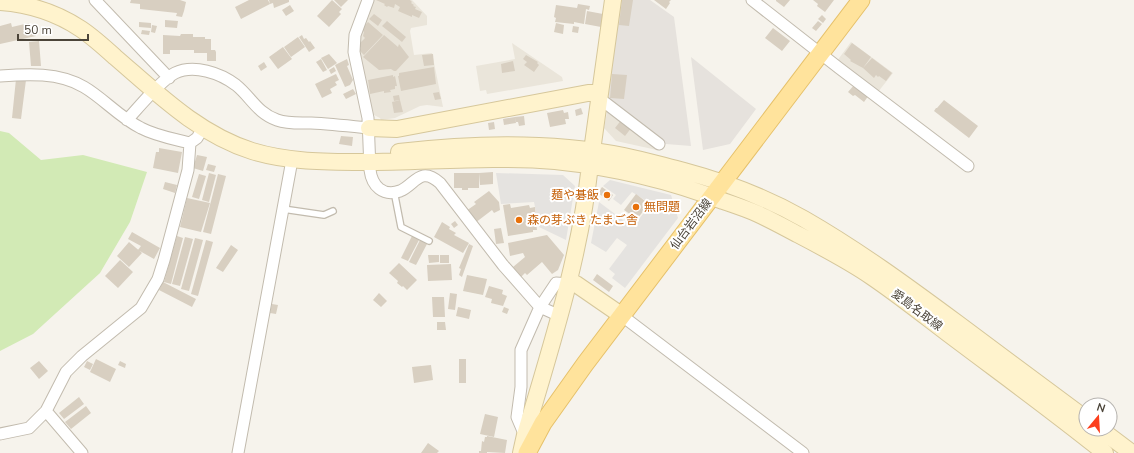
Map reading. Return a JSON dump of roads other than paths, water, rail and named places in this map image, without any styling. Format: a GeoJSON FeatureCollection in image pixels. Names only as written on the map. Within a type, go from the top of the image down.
{"type":"FeatureCollection","features":[{"type":"Feature","properties":{"kind":"main road","name":"仙台岩沼線"},"geometry":{"type":"LineString","coordinates":[[526,447],[621,315],[861,0]]}},
{"type":"Feature","properties":{"kind":"street"},"geometry":{"type":"LineString","coordinates":[[95,0],[169,78]]}},
{"type":"Feature","properties":{"kind":"street"},"geometry":{"type":"LineString","coordinates":[[368,0],[355,35],[354,52],[363,90],[369,128],[370,177],[374,186],[383,190],[394,192],[400,191],[415,179],[422,177],[435,179],[440,183],[503,264],[540,307],[560,316]]}},
{"type":"Feature","properties":{"kind":"street"},"geometry":{"type":"LineString","coordinates":[[526,447],[568,284],[582,220],[613,0]]}},
{"type":"Feature","properties":{"kind":"street"},"geometry":{"type":"LineString","coordinates":[[752,0],[968,166]]}},
{"type":"Feature","properties":{"kind":"street"},"geometry":{"type":"LineString","coordinates":[[0,2],[31,6],[58,16],[81,29],[203,128],[248,150],[292,160],[320,162],[369,162],[388,154],[469,145],[530,145],[591,158],[623,156],[654,163],[699,175],[717,190]]}},
{"type":"Feature","properties":{"kind":"street"},"geometry":{"type":"LineString","coordinates":[[127,120],[155,90],[175,73],[192,69],[207,71],[236,85],[263,113],[278,120],[294,123],[369,128],[397,129],[588,93],[599,96],[659,144]]}},
{"type":"Feature","properties":{"kind":"street"},"geometry":{"type":"LineString","coordinates":[[0,76],[48,75],[70,81],[84,87],[141,129],[161,136],[190,143],[197,138],[203,128]]}},
{"type":"Feature","properties":{"kind":"street"},"geometry":{"type":"LineString","coordinates":[[0,434],[30,428],[46,411],[66,372],[82,356],[141,308],[158,279],[188,170],[190,143]]}},
{"type":"Feature","properties":{"kind":"street"},"geometry":{"type":"LineString","coordinates":[[238,453],[292,160]]}},
{"type":"Feature","properties":{"kind":"street","name":"愛島名取線"},"geometry":{"type":"LineString","coordinates":[[717,190],[757,196],[803,219],[852,249],[905,285],[1078,413]]}},
{"type":"Feature","properties":{"kind":"street","name":"愛島名取線"},"geometry":{"type":"LineString","coordinates":[[717,190],[756,213],[823,247],[871,276],[1105,453]]}},
{"type":"Feature","properties":{"kind":"street"},"geometry":{"type":"LineString","coordinates":[[526,447],[518,417],[521,387],[521,350],[540,307],[556,284],[576,284],[621,315],[803,453]]}},
{"type":"Feature","properties":{"kind":"street"},"geometry":{"type":"LineString","coordinates":[[46,411],[82,453]]}},
{"type":"Feature","properties":{"kind":"street"},"geometry":{"type":"LineString","coordinates":[[1111,437],[1132,453]]}},
{"type":"Feature","properties":{"kind":"lane"},"geometry":{"type":"LineString","coordinates":[[394,192],[401,227],[428,241]]}},
{"type":"Feature","properties":{"kind":"lane"},"geometry":{"type":"LineString","coordinates":[[283,210],[324,215],[333,211]]}},
{"type":"Feature","properties":{"kind":"place","name":"麺や碁飯"},"geometry":{"type":"Point","coordinates":[607,195]}},
{"type":"Feature","properties":{"kind":"place","name":"無問題"},"geometry":{"type":"Point","coordinates":[636,207]}},
{"type":"Feature","properties":{"kind":"place","name":"森の芽ぶき たまご舎"},"geometry":{"type":"Point","coordinates":[519,220]}}]}
